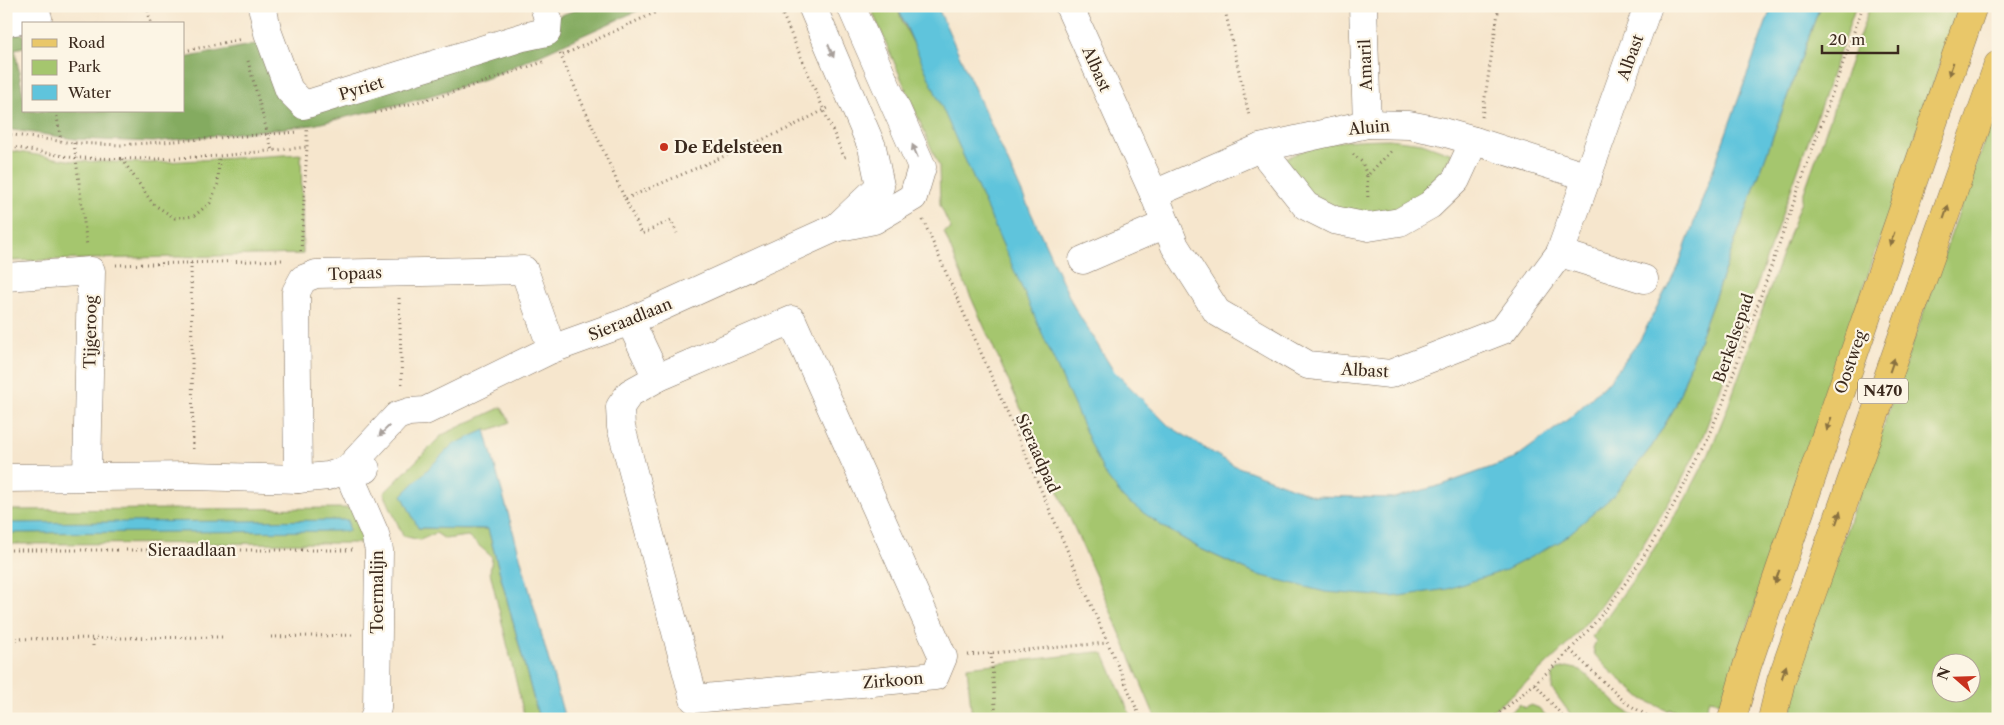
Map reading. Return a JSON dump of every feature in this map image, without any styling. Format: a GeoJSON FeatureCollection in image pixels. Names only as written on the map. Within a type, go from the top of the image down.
{"type":"FeatureCollection","features":[{"type":"Feature","properties":{"kind":"main road","name":"Oostweg"},"geometry":{"type":"LineString","coordinates":[[1732,719],[1753,647],[1973,6]]}},
{"type":"Feature","properties":{"kind":"main road","name":"N470"},"geometry":{"type":"LineString","coordinates":[[1772,719],[1781,681],[1998,65]]}},
{"type":"Feature","properties":{"kind":"street","name":"Pyriet"},"geometry":{"type":"LineString","coordinates":[[262,6],[255,36],[289,90],[304,106],[523,37],[547,32],[548,19],[544,6]]}},
{"type":"Feature","properties":{"kind":"street","name":"Sieraadlaan"},"geometry":{"type":"LineString","coordinates":[[812,6],[872,147],[880,186],[835,228]]}},
{"type":"Feature","properties":{"kind":"street"},"geometry":{"type":"LineString","coordinates":[[850,6],[922,167],[913,197]]}},
{"type":"Feature","properties":{"kind":"street","name":"Albast"},"geometry":{"type":"LineString","coordinates":[[1069,6],[1154,194],[1175,246],[1217,312],[1308,365],[1390,374],[1503,330],[1560,253],[1648,6]]}},
{"type":"Feature","properties":{"kind":"street","name":"Amaril"},"geometry":{"type":"LineString","coordinates":[[1363,6],[1367,124]]}},
{"type":"Feature","properties":{"kind":"street"},"geometry":{"type":"LineString","coordinates":[[6,22],[37,16]]}},
{"type":"Feature","properties":{"kind":"street","name":"Aluin"},"geometry":{"type":"LineString","coordinates":[[1154,194],[1260,148],[1367,124],[1409,125],[1476,141],[1588,177]]}},
{"type":"Feature","properties":{"kind":"street"},"geometry":{"type":"LineString","coordinates":[[1260,148],[1306,206],[1334,220],[1369,227],[1400,222],[1430,205],[1456,180],[1476,141]]}},
{"type":"Feature","properties":{"kind":"street","name":"Sieraadlaan"},"geometry":{"type":"LineString","coordinates":[[6,478],[194,476],[298,479],[328,476],[347,470],[364,470],[377,464],[409,432],[426,411],[552,349],[630,321],[835,228],[874,220],[913,197]]}},
{"type":"Feature","properties":{"kind":"street"},"geometry":{"type":"LineString","coordinates":[[1083,260],[1166,224]]}},
{"type":"Feature","properties":{"kind":"street"},"geometry":{"type":"LineString","coordinates":[[1560,253],[1644,279]]}},
{"type":"Feature","properties":{"kind":"street"},"geometry":{"type":"LineString","coordinates":[[298,479],[296,292],[302,269]]}},
{"type":"Feature","properties":{"kind":"street","name":"Topaas"},"geometry":{"type":"LineString","coordinates":[[302,269],[316,274],[524,270],[552,349]]}},
{"type":"Feature","properties":{"kind":"street","name":"Tijgeroog"},"geometry":{"type":"LineString","coordinates":[[6,276],[91,271],[88,477]]}},
{"type":"Feature","properties":{"kind":"street","name":"Zirkoon"},"geometry":{"type":"LineString","coordinates":[[792,320],[943,657],[935,676],[694,699],[621,427],[620,407],[630,392],[657,378],[792,320]]}},
{"type":"Feature","properties":{"kind":"street"},"geometry":{"type":"LineString","coordinates":[[630,321],[657,378]]}},
{"type":"Feature","properties":{"kind":"street","name":"Toermalijn"},"geometry":{"type":"LineString","coordinates":[[347,470],[375,534],[378,550],[377,708],[374,719]]}},
{"type":"Feature","properties":{"kind":"path"},"geometry":{"type":"LineString","coordinates":[[147,6],[151,22]]}},
{"type":"Feature","properties":{"kind":"path"},"geometry":{"type":"LineString","coordinates":[[1224,6],[1249,115]]}},
{"type":"Feature","properties":{"kind":"path"},"geometry":{"type":"LineString","coordinates":[[1476,141],[1499,6]]}},
{"type":"Feature","properties":{"kind":"path","name":"Berkelsepad"},"geometry":{"type":"LineString","coordinates":[[1492,719],[1535,684],[1570,650],[1621,590],[1671,511],[1698,461],[1723,403],[1863,6]]}},
{"type":"Feature","properties":{"kind":"path"},"geometry":{"type":"LineString","coordinates":[[245,48],[255,36]]}},
{"type":"Feature","properties":{"kind":"path"},"geometry":{"type":"LineString","coordinates":[[185,52],[255,36]]}},
{"type":"Feature","properties":{"kind":"path"},"geometry":{"type":"LineString","coordinates":[[561,56],[642,234],[671,220],[677,233]]}},
{"type":"Feature","properties":{"kind":"path"},"geometry":{"type":"LineString","coordinates":[[247,58],[272,150]]}},
{"type":"Feature","properties":{"kind":"path"},"geometry":{"type":"LineString","coordinates":[[625,199],[787,129],[851,97]]}},
{"type":"Feature","properties":{"kind":"path"},"geometry":{"type":"LineString","coordinates":[[56,112],[61,141]]}},
{"type":"Feature","properties":{"kind":"path"},"geometry":{"type":"LineString","coordinates":[[74,143],[91,271],[107,265],[191,263],[302,269],[307,131]]}},
{"type":"Feature","properties":{"kind":"path"},"geometry":{"type":"LineString","coordinates":[[6,146],[76,158],[219,156],[307,147]]}},
{"type":"Feature","properties":{"kind":"path"},"geometry":{"type":"LineString","coordinates":[[122,158],[153,204],[175,218],[194,216],[210,202],[218,184],[219,156]]}},
{"type":"Feature","properties":{"kind":"path","name":"Sieraadpad"},"geometry":{"type":"LineString","coordinates":[[913,197],[1141,719]]}},
{"type":"Feature","properties":{"kind":"path"},"geometry":{"type":"LineString","coordinates":[[191,263],[194,476]]}},
{"type":"Feature","properties":{"kind":"path"},"geometry":{"type":"LineString","coordinates":[[398,271],[402,390]]}},
{"type":"Feature","properties":{"kind":"path","name":"Sieraadlaan"},"geometry":{"type":"LineString","coordinates":[[6,550],[378,550]]}},
{"type":"Feature","properties":{"kind":"path"},"geometry":{"type":"LineString","coordinates":[[272,637],[378,635]]}},
{"type":"Feature","properties":{"kind":"path"},"geometry":{"type":"LineString","coordinates":[[6,639],[224,637]]}},
{"type":"Feature","properties":{"kind":"path"},"geometry":{"type":"LineString","coordinates":[[93,638],[93,646]]}},
{"type":"Feature","properties":{"kind":"path"},"geometry":{"type":"LineString","coordinates":[[943,657],[1107,643]]}},
{"type":"Feature","properties":{"kind":"path"},"geometry":{"type":"LineString","coordinates":[[1570,650],[1626,703],[1653,719]]}},
{"type":"Feature","properties":{"kind":"path"},"geometry":{"type":"LineString","coordinates":[[991,653],[996,719]]}},
{"type":"Feature","properties":{"kind":"path"},"geometry":{"type":"LineString","coordinates":[[1535,684],[1565,719]]}},
{"type":"Feature","properties":{"kind":"green space"},"geometry":{"type":"Polygon","coordinates":[[[586,6],[648,6],[488,78],[413,101],[313,125],[153,142],[75,139],[6,129],[6,32],[18,31],[22,34],[22,47],[15,49],[22,89],[22,112],[185,112],[185,58],[266,42],[297,111],[586,6]]]}},
{"type":"Feature","properties":{"kind":"green space"},"geometry":{"type":"Polygon","coordinates":[[[870,6],[897,6],[903,23],[1162,526],[1201,549],[1255,574],[1612,497],[1652,446],[1675,407],[1820,6],[1856,6],[1699,446],[1680,484],[1641,548],[1601,605],[1566,646],[1530,680],[1482,719],[1156,719],[1098,581],[965,284],[944,232],[951,229],[940,205],[939,166],[870,6]]]}},
{"type":"Feature","properties":{"kind":"green space"},"geometry":{"type":"Polygon","coordinates":[[[1870,6],[1960,6],[1722,702],[1709,700],[1702,719],[1669,709],[1668,711],[1643,699],[1608,669],[1595,655],[1593,648],[1596,641],[1592,637],[1643,566],[1686,498],[1709,454],[1729,404],[1870,6]]]}},
{"type":"Feature","properties":{"kind":"green space"},"geometry":{"type":"Polygon","coordinates":[[[1998,102],[1998,719],[1790,719],[1808,638],[1998,102]]]}},
{"type":"Feature","properties":{"kind":"green space"},"geometry":{"type":"Polygon","coordinates":[[[1389,139],[1422,143],[1452,154],[1430,191],[1392,213],[1347,214],[1310,196],[1284,159],[1311,148],[1335,142],[1389,139]]]}},
{"type":"Feature","properties":{"kind":"green space"},"geometry":{"type":"Polygon","coordinates":[[[6,150],[74,161],[149,163],[301,154],[303,254],[6,261],[6,150]]]}},
{"type":"Feature","properties":{"kind":"green space"},"geometry":{"type":"Polygon","coordinates":[[[502,407],[510,422],[490,430],[485,430],[418,528],[488,529],[539,719],[525,719],[490,572],[492,557],[468,536],[445,539],[436,533],[420,540],[403,536],[384,493],[442,435],[502,407]]]}},
{"type":"Feature","properties":{"kind":"green space"},"geometry":{"type":"Polygon","coordinates":[[[356,508],[368,543],[6,544],[6,510],[356,508]]]}},
{"type":"Feature","properties":{"kind":"green space"},"geometry":{"type":"Polygon","coordinates":[[[1097,652],[1104,654],[1132,719],[972,719],[967,667],[1097,652]]]}},
{"type":"Feature","properties":{"kind":"green space"},"geometry":{"type":"Polygon","coordinates":[[[1567,667],[1581,670],[1620,707],[1638,719],[1574,719],[1552,689],[1553,675],[1559,669],[1567,667]]]}},
{"type":"Feature","properties":{"kind":"green space"},"geometry":{"type":"Polygon","coordinates":[[[1520,704],[1524,708],[1531,705],[1539,708],[1549,719],[1502,719],[1520,704]]]}},
{"type":"Feature","properties":{"kind":"water"},"geometry":{"type":"Polygon","coordinates":[[[897,6],[937,6],[1073,305],[1113,370],[1169,426],[1233,465],[1314,496],[1394,498],[1442,485],[1514,459],[1571,417],[1610,380],[1640,340],[1679,264],[1772,6],[1820,6],[1675,407],[1652,446],[1612,497],[1561,541],[1506,570],[1448,589],[1392,597],[1325,592],[1255,574],[1201,549],[1162,526],[1124,499],[1104,473],[897,6]]]}},
{"type":"Feature","properties":{"kind":"water"},"geometry":{"type":"Polygon","coordinates":[[[485,430],[565,719],[539,719],[488,529],[418,528],[402,495],[452,445],[485,430]]]}},
{"type":"Feature","properties":{"kind":"water"},"geometry":{"type":"Polygon","coordinates":[[[348,520],[349,531],[6,533],[6,523],[348,520]]]}},
{"type":"Feature","properties":{"kind":"place","name":"De Edelsteen"},"geometry":{"type":"Point","coordinates":[664,147]}}]}
